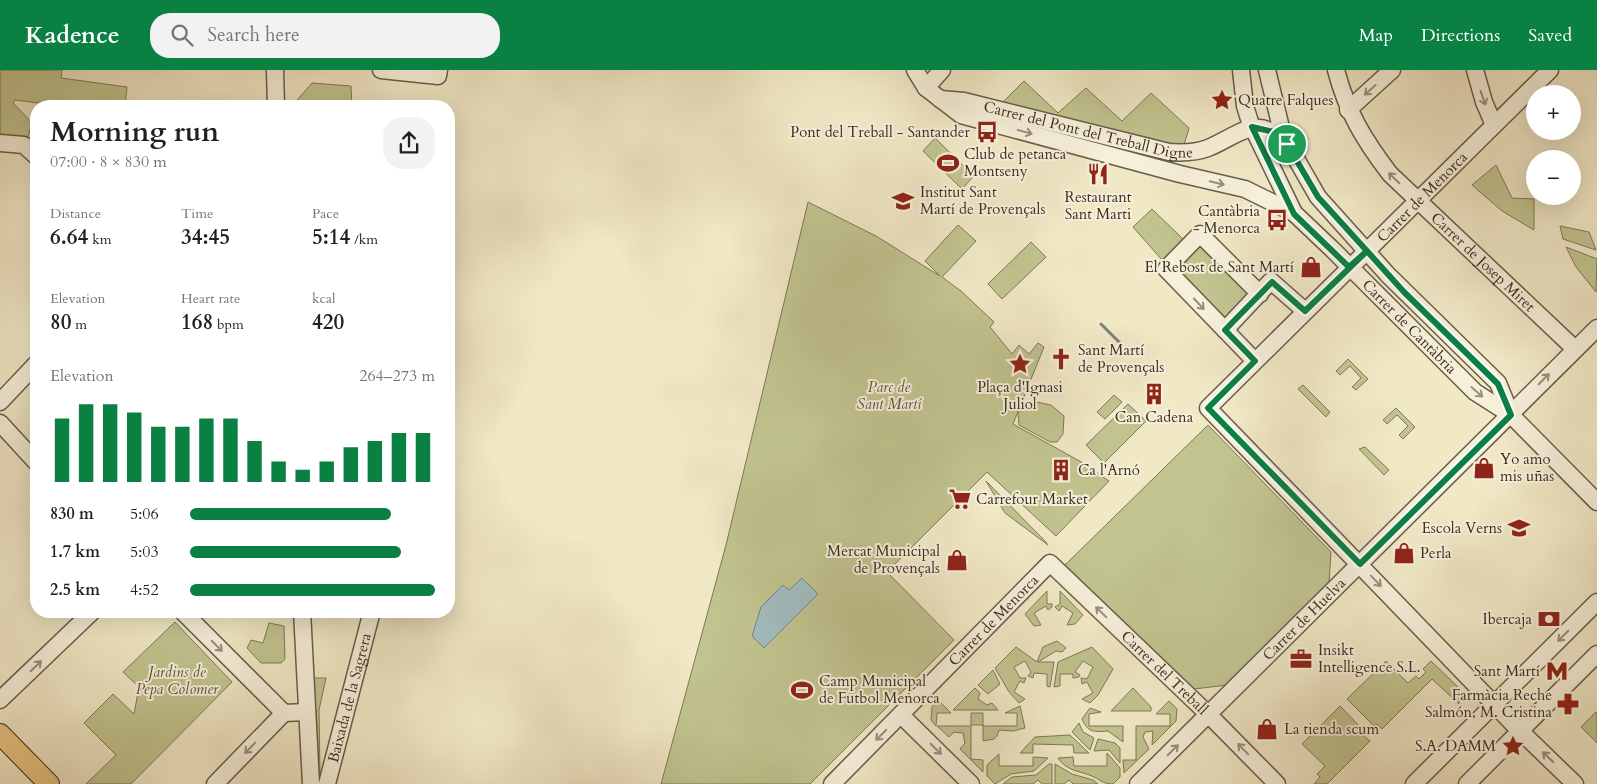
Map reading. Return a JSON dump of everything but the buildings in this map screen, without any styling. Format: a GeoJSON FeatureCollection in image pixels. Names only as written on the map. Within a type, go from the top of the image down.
{"type":"FeatureCollection","features":[{"type":"Feature","properties":{"kind":"main road"},"geometry":{"type":"LineString","coordinates":[[0,734],[49,784]]}},
{"type":"Feature","properties":{"kind":"street"},"geometry":{"type":"LineString","coordinates":[[275,70],[276,100]]}},
{"type":"Feature","properties":{"kind":"street"},"geometry":{"type":"LineString","coordinates":[[381,70],[438,76],[439,70]]}},
{"type":"Feature","properties":{"kind":"street","name":"Carrer del Pont del Treball Digne"},"geometry":{"type":"LineString","coordinates":[[915,70],[926,88],[961,115],[1180,174],[1245,188],[1294,214]]}},
{"type":"Feature","properties":{"kind":"street"},"geometry":{"type":"LineString","coordinates":[[926,88],[942,70]]}},
{"type":"Feature","properties":{"kind":"street","name":"Carrer de Cantàbria"},"geometry":{"type":"LineString","coordinates":[[1241,70],[1246,110],[1252,127],[1294,214],[1475,392],[1511,415],[1597,502]]}},
{"type":"Feature","properties":{"kind":"street","name":"Carrer de Cantàbria"},"geometry":{"type":"LineString","coordinates":[[1267,70],[1275,108],[1287,144],[1318,197],[1411,299],[1498,384],[1511,415]]}},
{"type":"Feature","properties":{"kind":"street","name":"Carrer de Josep Miret"},"geometry":{"type":"LineString","coordinates":[[1336,70],[1348,110],[1366,142],[1390,174],[1575,349]]}},
{"type":"Feature","properties":{"kind":"street"},"geometry":{"type":"LineString","coordinates":[[1348,110],[1392,70]]}},
{"type":"Feature","properties":{"kind":"street"},"geometry":{"type":"LineString","coordinates":[[1475,70],[1484,102],[1494,125]]}},
{"type":"Feature","properties":{"kind":"street","name":"Carrer de Menorca"},"geometry":{"type":"LineString","coordinates":[[1360,564],[1208,408],[1550,70]]}},
{"type":"Feature","properties":{"kind":"street","name":"Carrer del Pont del Treball Digne"},"geometry":{"type":"LineString","coordinates":[[940,99],[964,102],[1169,152],[1199,151],[1252,127]]}},
{"type":"Feature","properties":{"kind":"street"},"geometry":{"type":"LineString","coordinates":[[1234,134],[1245,118],[1246,110]]}},
{"type":"Feature","properties":{"kind":"street"},"geometry":{"type":"LineString","coordinates":[[1252,127],[1274,132],[1287,144]]}},
{"type":"Feature","properties":{"kind":"street"},"geometry":{"type":"LineString","coordinates":[[0,144],[24,145],[30,150]]}},
{"type":"Feature","properties":{"kind":"street"},"geometry":{"type":"LineString","coordinates":[[1255,361],[1166,269],[1200,234],[1260,294]]}},
{"type":"Feature","properties":{"kind":"street"},"geometry":{"type":"LineString","coordinates":[[1225,330],[1272,282],[1305,311]]}},
{"type":"Feature","properties":{"kind":"street","name":"Carrer de Huelva"},"geometry":{"type":"LineString","coordinates":[[1138,784],[1597,328]]}},
{"type":"Feature","properties":{"kind":"street"},"geometry":{"type":"LineString","coordinates":[[0,402],[30,370]]}},
{"type":"Feature","properties":{"kind":"street"},"geometry":{"type":"LineString","coordinates":[[0,423],[30,456]]}},
{"type":"Feature","properties":{"kind":"street","name":"Carrer de Menorca"},"geometry":{"type":"LineString","coordinates":[[832,784],[1050,563]]}},
{"type":"Feature","properties":{"kind":"street","name":"Carrer del Treball"},"geometry":{"type":"LineString","coordinates":[[1050,563],[1277,784]]}},
{"type":"Feature","properties":{"kind":"street"},"geometry":{"type":"LineString","coordinates":[[1360,564],[1520,730],[1575,784]]}},
{"type":"Feature","properties":{"kind":"street"},"geometry":{"type":"LineString","coordinates":[[1414,784],[1597,602]]}},
{"type":"Feature","properties":{"kind":"street"},"geometry":{"type":"LineString","coordinates":[[0,700],[86,618]]}},
{"type":"Feature","properties":{"kind":"street"},"geometry":{"type":"LineString","coordinates":[[190,618],[296,712]]}},
{"type":"Feature","properties":{"kind":"street"},"geometry":{"type":"LineString","coordinates":[[293,618],[300,784]]}},
{"type":"Feature","properties":{"kind":"street"},"geometry":{"type":"LineString","coordinates":[[302,618],[296,712],[311,784]]}},
{"type":"Feature","properties":{"kind":"street","name":"Baixada de la Sagrera"},"geometry":{"type":"LineString","coordinates":[[327,784],[370,618]]}},
{"type":"Feature","properties":{"kind":"street"},"geometry":{"type":"LineString","coordinates":[[1467,784],[1597,654]]}},
{"type":"Feature","properties":{"kind":"street"},"geometry":{"type":"LineString","coordinates":[[215,784],[296,712]]}},
{"type":"Feature","properties":{"kind":"street"},"geometry":{"type":"LineString","coordinates":[[901,715],[971,784]]}},
{"type":"Feature","properties":{"kind":"green space"},"geometry":{"type":"Polygon","coordinates":[[[0,70],[62,70],[61,78],[127,87],[126,100],[30,100],[30,102],[15,100],[13,103],[30,121],[28,137],[0,136],[0,70]]]}},
{"type":"Feature","properties":{"kind":"green space"},"geometry":{"type":"Polygon","coordinates":[[[1024,81],[1058,113],[1086,88],[1122,121],[1151,93],[1189,128],[1184,145],[1176,148],[999,106],[1024,81]]]}},
{"type":"Feature","properties":{"kind":"green space"},"geometry":{"type":"Polygon","coordinates":[[[312,83],[351,86],[352,100],[297,100],[312,83]]]}},
{"type":"Feature","properties":{"kind":"green space","name":"Club de petanca Montseny"},"geometry":{"type":"Polygon","coordinates":[[[935,138],[974,176],[962,189],[923,151],[935,138]]]}},
{"type":"Feature","properties":{"kind":"green space"},"geometry":{"type":"Polygon","coordinates":[[[1496,165],[1512,198],[1526,199],[1526,205],[1534,205],[1534,230],[1502,211],[1472,185],[1496,165]]]}},
{"type":"Feature","properties":{"kind":"green space","name":"Parc de Sant Martí"},"geometry":{"type":"Polygon","coordinates":[[[808,202],[876,236],[940,276],[925,261],[958,225],[976,241],[942,277],[961,291],[994,322],[990,327],[1012,354],[1019,345],[1029,354],[1038,343],[1044,347],[1013,424],[1083,463],[1109,481],[1056,536],[987,472],[887,572],[954,640],[810,784],[661,784],[726,545],[808,202]]]}},
{"type":"Feature","properties":{"kind":"green space"},"geometry":{"type":"Polygon","coordinates":[[[1152,209],[1184,240],[1163,261],[1133,227],[1152,209]]]}},
{"type":"Feature","properties":{"kind":"green space"},"geometry":{"type":"Polygon","coordinates":[[[1560,226],[1589,232],[1596,250],[1563,239],[1560,226]]]}},
{"type":"Feature","properties":{"kind":"green space"},"geometry":{"type":"Polygon","coordinates":[[[1031,242],[1046,257],[1002,299],[988,284],[1031,242]]]}},
{"type":"Feature","properties":{"kind":"green space"},"geometry":{"type":"Polygon","coordinates":[[[1203,243],[1253,293],[1226,321],[1175,271],[1203,243]]]}},
{"type":"Feature","properties":{"kind":"green space"},"geometry":{"type":"Polygon","coordinates":[[[1566,247],[1597,259],[1596,292],[1576,267],[1566,247]]]}},
{"type":"Feature","properties":{"kind":"green space"},"geometry":{"type":"Polygon","coordinates":[[[1348,359],[1368,379],[1356,390],[1352,387],[1361,378],[1350,366],[1340,375],[1336,371],[1348,359]]]}},
{"type":"Feature","properties":{"kind":"green space"},"geometry":{"type":"Polygon","coordinates":[[[1303,385],[1330,412],[1326,417],[1298,389],[1303,385]]]}},
{"type":"Feature","properties":{"kind":"green space"},"geometry":{"type":"Polygon","coordinates":[[[1114,395],[1122,402],[1105,419],[1097,412],[1114,395]]]}},
{"type":"Feature","properties":{"kind":"green space"},"geometry":{"type":"Polygon","coordinates":[[[1036,402],[1051,405],[1064,416],[1063,434],[1057,442],[1050,442],[1019,425],[1018,413],[1025,405],[1036,402]]]}},
{"type":"Feature","properties":{"kind":"green space"},"geometry":{"type":"Polygon","coordinates":[[[1128,404],[1146,421],[1104,463],[1086,445],[1128,404]]]}},
{"type":"Feature","properties":{"kind":"green space"},"geometry":{"type":"Polygon","coordinates":[[[1396,408],[1415,427],[1403,439],[1399,435],[1408,426],[1397,415],[1387,424],[1383,420],[1396,408]]]}},
{"type":"Feature","properties":{"kind":"green space"},"geometry":{"type":"Polygon","coordinates":[[[1208,425],[1331,552],[1329,583],[1228,685],[1194,689],[1065,565],[1208,425]]]}},
{"type":"Feature","properties":{"kind":"green space"},"geometry":{"type":"Polygon","coordinates":[[[1365,447],[1389,470],[1384,475],[1359,449],[1365,447]]]}},
{"type":"Feature","properties":{"kind":"green space"},"geometry":{"type":"Polygon","coordinates":[[[986,481],[1045,541],[1048,545],[1005,513],[986,481]]]}},
{"type":"Feature","properties":{"kind":"green space"},"geometry":{"type":"Polygon","coordinates":[[[1047,591],[1047,604],[1052,604],[1052,607],[1048,610],[1046,606],[1034,613],[1041,625],[1034,626],[1025,614],[1047,591]]]}},
{"type":"Feature","properties":{"kind":"green space"},"geometry":{"type":"Polygon","coordinates":[[[1060,591],[1083,615],[1075,624],[1067,625],[1073,613],[1062,606],[1059,611],[1055,607],[1060,604],[1060,591]]]}},
{"type":"Feature","properties":{"kind":"green space","name":"Jardins de Pepa Colomer"},"geometry":{"type":"Polygon","coordinates":[[[175,622],[232,682],[131,784],[86,784],[116,755],[84,723],[113,694],[134,714],[139,687],[123,672],[175,622]]]}},
{"type":"Feature","properties":{"kind":"green space"},"geometry":{"type":"Polygon","coordinates":[[[269,623],[284,626],[285,659],[281,663],[261,663],[247,648],[251,640],[263,643],[269,623]]]}},
{"type":"Feature","properties":{"kind":"green space"},"geometry":{"type":"Polygon","coordinates":[[[1057,641],[1066,648],[1062,652],[1056,651],[1038,662],[1054,662],[1050,687],[1047,686],[1047,674],[1034,673],[1033,678],[1028,676],[1031,672],[1025,661],[1014,667],[1020,678],[1026,678],[1024,683],[1020,681],[1014,692],[1025,699],[1019,703],[1009,692],[995,668],[1016,647],[1037,662],[1043,647],[1057,641]]]}},
{"type":"Feature","properties":{"kind":"green space"},"geometry":{"type":"Polygon","coordinates":[[[1092,647],[1113,669],[1098,695],[1090,703],[1082,699],[1093,693],[1087,682],[1082,684],[1081,678],[1087,679],[1093,667],[1083,661],[1075,672],[1080,675],[1079,677],[1073,678],[1073,674],[1060,674],[1060,686],[1054,687],[1058,662],[1092,647]]]}},
{"type":"Feature","properties":{"kind":"green space"},"geometry":{"type":"Polygon","coordinates":[[[1386,661],[1408,683],[1416,676],[1419,679],[1426,672],[1423,669],[1431,661],[1459,688],[1459,704],[1432,679],[1382,729],[1377,724],[1374,726],[1347,699],[1386,661]]]}},
{"type":"Feature","properties":{"kind":"green space"},"geometry":{"type":"Polygon","coordinates":[[[993,670],[1000,684],[988,694],[978,685],[993,670]]]}},
{"type":"Feature","properties":{"kind":"green space"},"geometry":{"type":"Polygon","coordinates":[[[312,678],[326,678],[319,710],[320,773],[317,774],[312,678]]]}},
{"type":"Feature","properties":{"kind":"green space"},"geometry":{"type":"Polygon","coordinates":[[[975,688],[980,693],[978,699],[987,705],[992,703],[998,710],[953,710],[975,688]]]}},
{"type":"Feature","properties":{"kind":"green space"},"geometry":{"type":"Polygon","coordinates":[[[1133,688],[1151,707],[1151,711],[1111,711],[1133,688]]]}},
{"type":"Feature","properties":{"kind":"green space"},"geometry":{"type":"Polygon","coordinates":[[[938,700],[951,713],[937,713],[936,726],[931,720],[932,707],[938,700]]]}},
{"type":"Feature","properties":{"kind":"green space"},"geometry":{"type":"Polygon","coordinates":[[[1169,701],[1177,709],[1176,721],[1152,745],[1153,731],[1145,732],[1143,737],[1149,749],[1124,773],[1123,760],[1136,760],[1136,726],[1170,726],[1170,714],[1156,714],[1169,701]]]}},
{"type":"Feature","properties":{"kind":"green space"},"geometry":{"type":"Polygon","coordinates":[[[1020,706],[1025,728],[1013,731],[999,730],[994,739],[983,741],[983,726],[1017,726],[1017,713],[1005,713],[1020,706]]]}},
{"type":"Feature","properties":{"kind":"green space"},"geometry":{"type":"Polygon","coordinates":[[[1340,706],[1366,733],[1364,736],[1370,741],[1327,784],[1314,784],[1320,777],[1317,774],[1325,766],[1302,744],[1340,706]]]}},
{"type":"Feature","properties":{"kind":"green space"},"geometry":{"type":"Polygon","coordinates":[[[1090,708],[1101,712],[1089,714],[1089,726],[1123,726],[1123,742],[1108,731],[1092,731],[1087,727],[1082,719],[1090,708]]]}},
{"type":"Feature","properties":{"kind":"green space"},"geometry":{"type":"Polygon","coordinates":[[[971,713],[983,713],[983,725],[971,725],[971,713]]]}},
{"type":"Feature","properties":{"kind":"green space"},"geometry":{"type":"Polygon","coordinates":[[[1597,713],[1597,743],[1581,727],[1597,713]]]}},
{"type":"Feature","properties":{"kind":"green space"},"geometry":{"type":"Polygon","coordinates":[[[1079,723],[1083,732],[1094,738],[1090,750],[1072,732],[1079,723]]]}},
{"type":"Feature","properties":{"kind":"green space"},"geometry":{"type":"Polygon","coordinates":[[[937,726],[971,726],[971,759],[983,760],[983,772],[960,749],[965,743],[963,733],[954,732],[949,737],[937,726]]]}},
{"type":"Feature","properties":{"kind":"green space"},"geometry":{"type":"Polygon","coordinates":[[[1070,735],[1089,753],[1074,753],[1073,745],[1033,744],[1033,753],[1020,753],[1035,737],[1070,735]]]}},
{"type":"Feature","properties":{"kind":"green space"},"geometry":{"type":"Polygon","coordinates":[[[1098,739],[1115,743],[1120,748],[1120,763],[1109,750],[1094,751],[1098,739]]]}},
{"type":"Feature","properties":{"kind":"green space"},"geometry":{"type":"Polygon","coordinates":[[[1107,753],[1120,768],[1120,777],[1113,784],[1105,783],[1070,769],[1058,758],[1073,757],[1074,766],[1107,766],[1107,753]]]}},
{"type":"Feature","properties":{"kind":"green space"},"geometry":{"type":"Polygon","coordinates":[[[999,754],[999,766],[1033,766],[1033,757],[1048,758],[1034,771],[1011,774],[995,784],[987,776],[987,765],[999,754]]]}},
{"type":"Feature","properties":{"kind":"green space"},"geometry":{"type":"Polygon","coordinates":[[[1049,764],[1052,764],[1052,784],[1042,784],[1038,780],[1033,784],[1003,784],[1012,777],[1036,775],[1049,764]]]}},
{"type":"Feature","properties":{"kind":"green space"},"geometry":{"type":"Polygon","coordinates":[[[1055,764],[1072,774],[1093,780],[1098,784],[1073,784],[1069,780],[1064,784],[1055,784],[1055,764]]]}},
{"type":"Feature","properties":{"kind":"water"},"geometry":{"type":"Polygon","coordinates":[[[802,578],[818,594],[764,648],[752,636],[761,607],[783,585],[789,590],[802,578]]]}},
{"type":"Feature","properties":{"kind":"waterway"},"geometry":{"type":"LineString","coordinates":[[1101,324],[1121,344]]}},
{"type":"Feature","properties":{"kind":"place","name":"Quatre Falques"},"geometry":{"type":"Point","coordinates":[1222,100]}},
{"type":"Feature","properties":{"kind":"place","name":"Pont del Treball - Santander"},"geometry":{"type":"Point","coordinates":[987,132]}},
{"type":"Feature","properties":{"kind":"place","name":"Club de petanca Montseny"},"geometry":{"type":"Point","coordinates":[948,163]}},
{"type":"Feature","properties":{"kind":"place","name":"Restaurant Sant Marti"},"geometry":{"type":"Point","coordinates":[1098,174]}},
{"type":"Feature","properties":{"kind":"place","name":"Institut Sant Martí de Provençals"},"geometry":{"type":"Point","coordinates":[903,201]}},
{"type":"Feature","properties":{"kind":"place","name":"Cantàbria - Menorca"},"geometry":{"type":"Point","coordinates":[1277,220]}},
{"type":"Feature","properties":{"kind":"place","name":"El Rebost de Sant Martí"},"geometry":{"type":"Point","coordinates":[1311,267]}},
{"type":"Feature","properties":{"kind":"place","name":"Sant Martí de Provençals"},"geometry":{"type":"Point","coordinates":[1061,359]}},
{"type":"Feature","properties":{"kind":"place","name":"Plaça d'Ignasi Juliol"},"geometry":{"type":"Point","coordinates":[1020,364]}},
{"type":"Feature","properties":{"kind":"place","name":"Can Cadena"},"geometry":{"type":"Point","coordinates":[1154,394]}},
{"type":"Feature","properties":{"kind":"place","name":"Yo amo mis uñas"},"geometry":{"type":"Point","coordinates":[1484,468]}},
{"type":"Feature","properties":{"kind":"place","name":"Ca l'Arnó"},"geometry":{"type":"Point","coordinates":[1061,470]}},
{"type":"Feature","properties":{"kind":"place","name":"Carrefour Market"},"geometry":{"type":"Point","coordinates":[960,499]}},
{"type":"Feature","properties":{"kind":"place","name":"Escola Verns"},"geometry":{"type":"Point","coordinates":[1519,528]}},
{"type":"Feature","properties":{"kind":"place","name":"Perla"},"geometry":{"type":"Point","coordinates":[1404,553]}},
{"type":"Feature","properties":{"kind":"place","name":"Mercat Municipal de Provençals"},"geometry":{"type":"Point","coordinates":[957,560]}},
{"type":"Feature","properties":{"kind":"place","name":"Ibercaja"},"geometry":{"type":"Point","coordinates":[1549,619]}},
{"type":"Feature","properties":{"kind":"place","name":"Insikt Intelligence S.L."},"geometry":{"type":"Point","coordinates":[1301,659]}},
{"type":"Feature","properties":{"kind":"place","name":"Sant Martí"},"geometry":{"type":"Point","coordinates":[1557,671]}},
{"type":"Feature","properties":{"kind":"place","name":"Camp Municipal de Futbol Menorca"},"geometry":{"type":"Point","coordinates":[802,690]}},
{"type":"Feature","properties":{"kind":"place","name":"Farmàcia Reche Salmón, M. Cristina"},"geometry":{"type":"Point","coordinates":[1568,704]}},
{"type":"Feature","properties":{"kind":"place","name":"La tienda scum"},"geometry":{"type":"Point","coordinates":[1267,729]}},
{"type":"Feature","properties":{"kind":"place","name":"S.A. DAMM"},"geometry":{"type":"Point","coordinates":[1513,746]}},
{"type":"Feature","properties":{"kind":"route"},"geometry":{"type":"LineString","coordinates":[[1287,144],[1274,132],[1252,127],[1294,214],[1311,228],[1349,267],[1367,251],[1404,292],[1498,384],[1511,415],[1360,564],[1208,408],[1255,361],[1225,330],[1272,282],[1305,311],[1367,251],[1318,197],[1287,144]]}}]}
